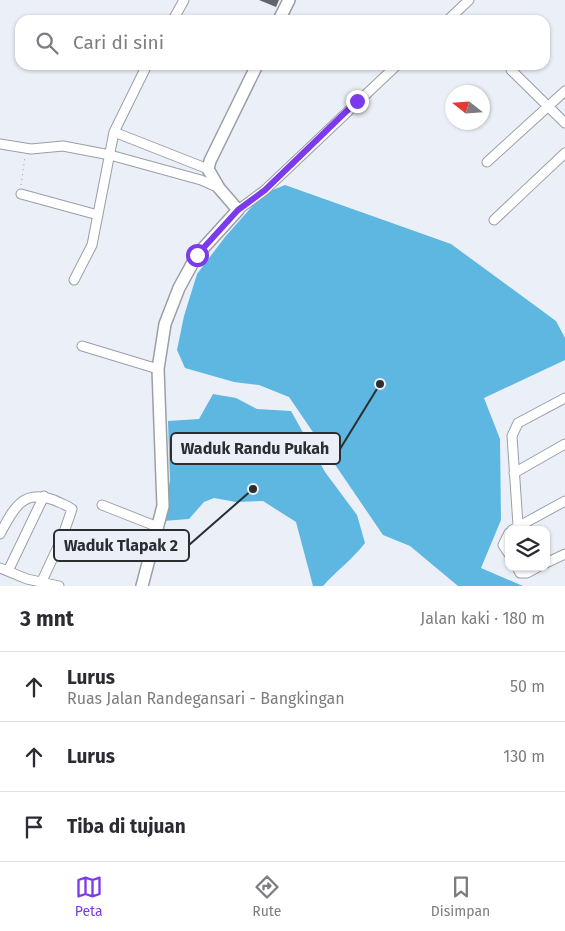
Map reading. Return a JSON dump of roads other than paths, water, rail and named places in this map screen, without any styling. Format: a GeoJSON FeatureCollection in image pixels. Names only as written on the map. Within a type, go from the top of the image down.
{"type":"FeatureCollection","features":[{"type":"Feature","properties":{"kind":"main road"},"geometry":{"type":"LineString","coordinates":[[281,15],[288,0]]}},
{"type":"Feature","properties":{"kind":"main road"},"geometry":{"type":"LineString","coordinates":[[142,586],[158,527],[163,490],[159,445],[158,369],[165,324],[178,288],[197,255],[238,210],[219,188],[208,169],[255,70]]}},
{"type":"Feature","properties":{"kind":"street"},"geometry":{"type":"LineString","coordinates":[[176,15],[184,0]]}},
{"type":"Feature","properties":{"kind":"street"},"geometry":{"type":"LineString","coordinates":[[453,15],[468,0]]}},
{"type":"Feature","properties":{"kind":"street"},"geometry":{"type":"LineString","coordinates":[[74,280],[92,245],[114,132],[145,70]]}},
{"type":"Feature","properties":{"kind":"street"},"geometry":{"type":"LineString","coordinates":[[238,210],[265,190],[392,70]]}},
{"type":"Feature","properties":{"kind":"street"},"geometry":{"type":"LineString","coordinates":[[511,70],[565,123]]}},
{"type":"Feature","properties":{"kind":"street"},"geometry":{"type":"LineString","coordinates":[[487,162],[565,91]]}},
{"type":"Feature","properties":{"kind":"street"},"geometry":{"type":"LineString","coordinates":[[114,132],[208,169]]}},
{"type":"Feature","properties":{"kind":"street"},"geometry":{"type":"LineString","coordinates":[[0,144],[26,149],[62,146],[110,155],[201,180],[219,188]]}},
{"type":"Feature","properties":{"kind":"street"},"geometry":{"type":"LineString","coordinates":[[494,220],[565,153]]}},
{"type":"Feature","properties":{"kind":"street"},"geometry":{"type":"LineString","coordinates":[[22,194],[98,215]]}},
{"type":"Feature","properties":{"kind":"street"},"geometry":{"type":"LineString","coordinates":[[82,346],[158,369]]}},
{"type":"Feature","properties":{"kind":"street"},"geometry":{"type":"LineString","coordinates":[[515,526],[512,436],[514,428],[518,423],[565,398]]}},
{"type":"Feature","properties":{"kind":"street"},"geometry":{"type":"LineString","coordinates":[[514,473],[565,444]]}},
{"type":"Feature","properties":{"kind":"street"},"geometry":{"type":"LineString","coordinates":[[0,534],[19,504],[26,498],[44,496],[72,509],[62,538],[42,581]]}},
{"type":"Feature","properties":{"kind":"street"},"geometry":{"type":"LineString","coordinates":[[44,496],[4,570],[26,582],[42,581],[59,586]]}},
{"type":"Feature","properties":{"kind":"street"},"geometry":{"type":"LineString","coordinates":[[517,526],[565,501]]}},
{"type":"Feature","properties":{"kind":"street"},"geometry":{"type":"LineString","coordinates":[[102,505],[158,527]]}},
{"type":"Feature","properties":{"kind":"street"},"geometry":{"type":"LineString","coordinates":[[62,538],[78,545]]}},
{"type":"Feature","properties":{"kind":"street"},"geometry":{"type":"LineString","coordinates":[[550,561],[565,554]]}},
{"type":"Feature","properties":{"kind":"water"},"geometry":{"type":"Polygon","coordinates":[[[285,185],[451,244],[556,321],[565,338],[565,360],[484,398],[500,439],[501,520],[481,568],[523,586],[458,586],[410,546],[383,535],[289,397],[259,385],[234,382],[185,368],[177,350],[184,316],[197,274],[225,237],[263,194],[285,185]]]}},
{"type":"Feature","properties":{"kind":"water"},"geometry":{"type":"Polygon","coordinates":[[[213,394],[236,398],[257,409],[291,411],[325,472],[357,515],[365,543],[323,586],[313,586],[296,522],[263,501],[236,502],[214,498],[204,502],[189,519],[163,521],[170,480],[168,421],[199,419],[213,394]]]}},
{"type":"Feature","properties":{"kind":"place","name":"Waduk Randu Pukah"},"geometry":{"type":"Point","coordinates":[380,384]}},
{"type":"Feature","properties":{"kind":"place","name":"Waduk Tlapak 2"},"geometry":{"type":"Point","coordinates":[253,489]}}]}
